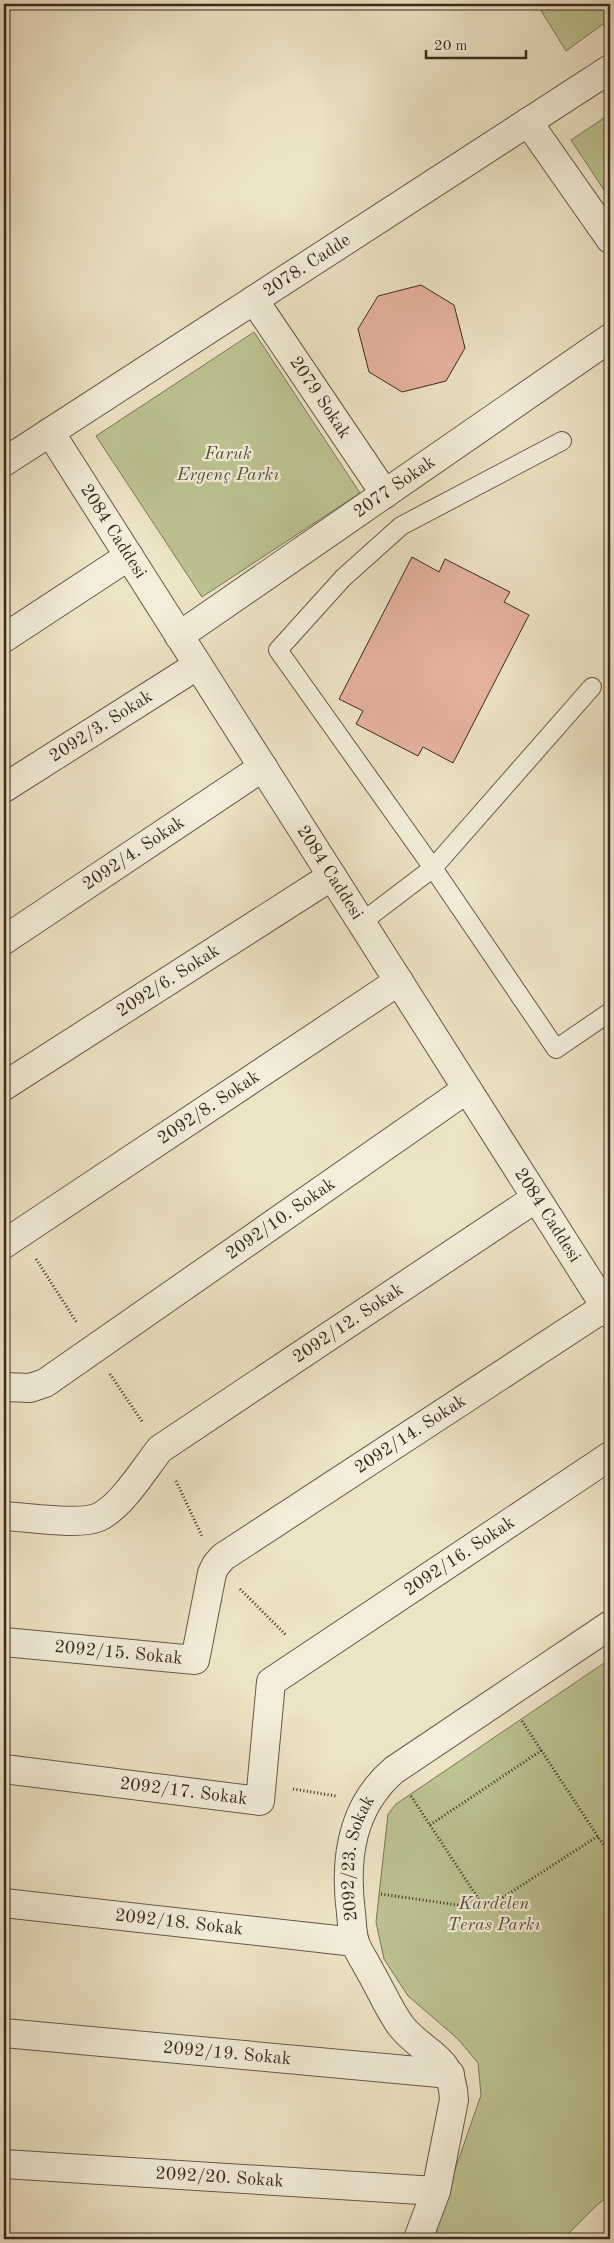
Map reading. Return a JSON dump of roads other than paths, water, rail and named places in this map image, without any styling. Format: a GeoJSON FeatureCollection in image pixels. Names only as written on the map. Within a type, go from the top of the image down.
{"type":"FeatureCollection","features":[{"type":"Feature","properties":{"kind":"street","name":"2078. Cadde"},"geometry":{"type":"LineString","coordinates":[[4,462],[610,69]]}},
{"type":"Feature","properties":{"kind":"street"},"geometry":{"type":"LineString","coordinates":[[528,122],[610,240]]}},
{"type":"Feature","properties":{"kind":"street","name":"2079 Sokak"},"geometry":{"type":"LineString","coordinates":[[254,300],[386,494]]}},
{"type":"Feature","properties":{"kind":"street","name":"2077 Sokak"},"geometry":{"type":"LineString","coordinates":[[180,636],[610,338]]}},
{"type":"Feature","properties":{"kind":"street","name":"2084 Caddesi"},"geometry":{"type":"LineString","coordinates":[[50,432],[608,1311]]}},
{"type":"Feature","properties":{"kind":"street"},"geometry":{"type":"LineString","coordinates":[[4,638],[129,556]]}},
{"type":"Feature","properties":{"kind":"street","name":"2092/3. Sokak"},"geometry":{"type":"LineString","coordinates":[[4,788],[198,665]]}},
{"type":"Feature","properties":{"kind":"street","name":"2092/4. Sokak"},"geometry":{"type":"LineString","coordinates":[[4,940],[263,767]]}},
{"type":"Feature","properties":{"kind":"street","name":"2092/6. Sokak"},"geometry":{"type":"LineString","coordinates":[[4,1086],[332,876]]}},
{"type":"Feature","properties":{"kind":"street","name":"2092/8. Sokak"},"geometry":{"type":"LineString","coordinates":[[12,1239],[399,981]]}},
{"type":"Feature","properties":{"kind":"street","name":"2092/10. Sokak"},"geometry":{"type":"LineString","coordinates":[[4,1387],[37,1387],[467,1089]]}},
{"type":"Feature","properties":{"kind":"street","name":"2092/12. Sokak"},"geometry":{"type":"LineString","coordinates":[[4,1516],[82,1521],[98,1517],[114,1506],[160,1449],[536,1198]]}},
{"type":"Feature","properties":{"kind":"street","name":"2092/14. Sokak"},"geometry":{"type":"LineString","coordinates":[[216,1565],[232,1552],[608,1311]]}},
{"type":"Feature","properties":{"kind":"street","name":"2092/16. Sokak"},"geometry":{"type":"LineString","coordinates":[[309,1657],[610,1456]]}},
{"type":"Feature","properties":{"kind":"street","name":"2092/15. Sokak"},"geometry":{"type":"LineString","coordinates":[[4,1642],[195,1660],[212,1573],[216,1565]]}},
{"type":"Feature","properties":{"kind":"street","name":"2092/23. Sokak"},"geometry":{"type":"LineString","coordinates":[[450,2074],[443,2064],[401,2026],[355,1942],[348,1890],[352,1844],[366,1802],[379,1783],[394,1770],[610,1625]]}},
{"type":"Feature","properties":{"kind":"street","name":"2092/17. Sokak"},"geometry":{"type":"LineString","coordinates":[[4,1770],[260,1801],[270,1682],[309,1657]]}},
{"type":"Feature","properties":{"kind":"street","name":"2092/18. Sokak"},"geometry":{"type":"LineString","coordinates":[[4,1903],[355,1942]]}},
{"type":"Feature","properties":{"kind":"street","name":"2092/19. Sokak"},"geometry":{"type":"LineString","coordinates":[[4,2033],[450,2074]]}},
{"type":"Feature","properties":{"kind":"street"},"geometry":{"type":"LineString","coordinates":[[418,2239],[436,2191],[454,2100],[450,2074]]}},
{"type":"Feature","properties":{"kind":"street","name":"2092/20. Sokak"},"geometry":{"type":"LineString","coordinates":[[4,2164],[436,2191]]}},
{"type":"Feature","properties":{"kind":"lane"},"geometry":{"type":"LineString","coordinates":[[562,441],[400,526],[343,578],[278,650],[434,868],[556,1049],[610,1012]]}},
{"type":"Feature","properties":{"kind":"lane"},"geometry":{"type":"LineString","coordinates":[[362,922],[434,868],[592,687]]}},
{"type":"Feature","properties":{"kind":"park label","name":"Faruk Ergenç Parkı"},"geometry":{"type":"Point","coordinates":[228,464]}},
{"type":"Feature","properties":{"kind":"park label","name":"Kardelen Teras Parkı"},"geometry":{"type":"Point","coordinates":[494,1914]}}]}
